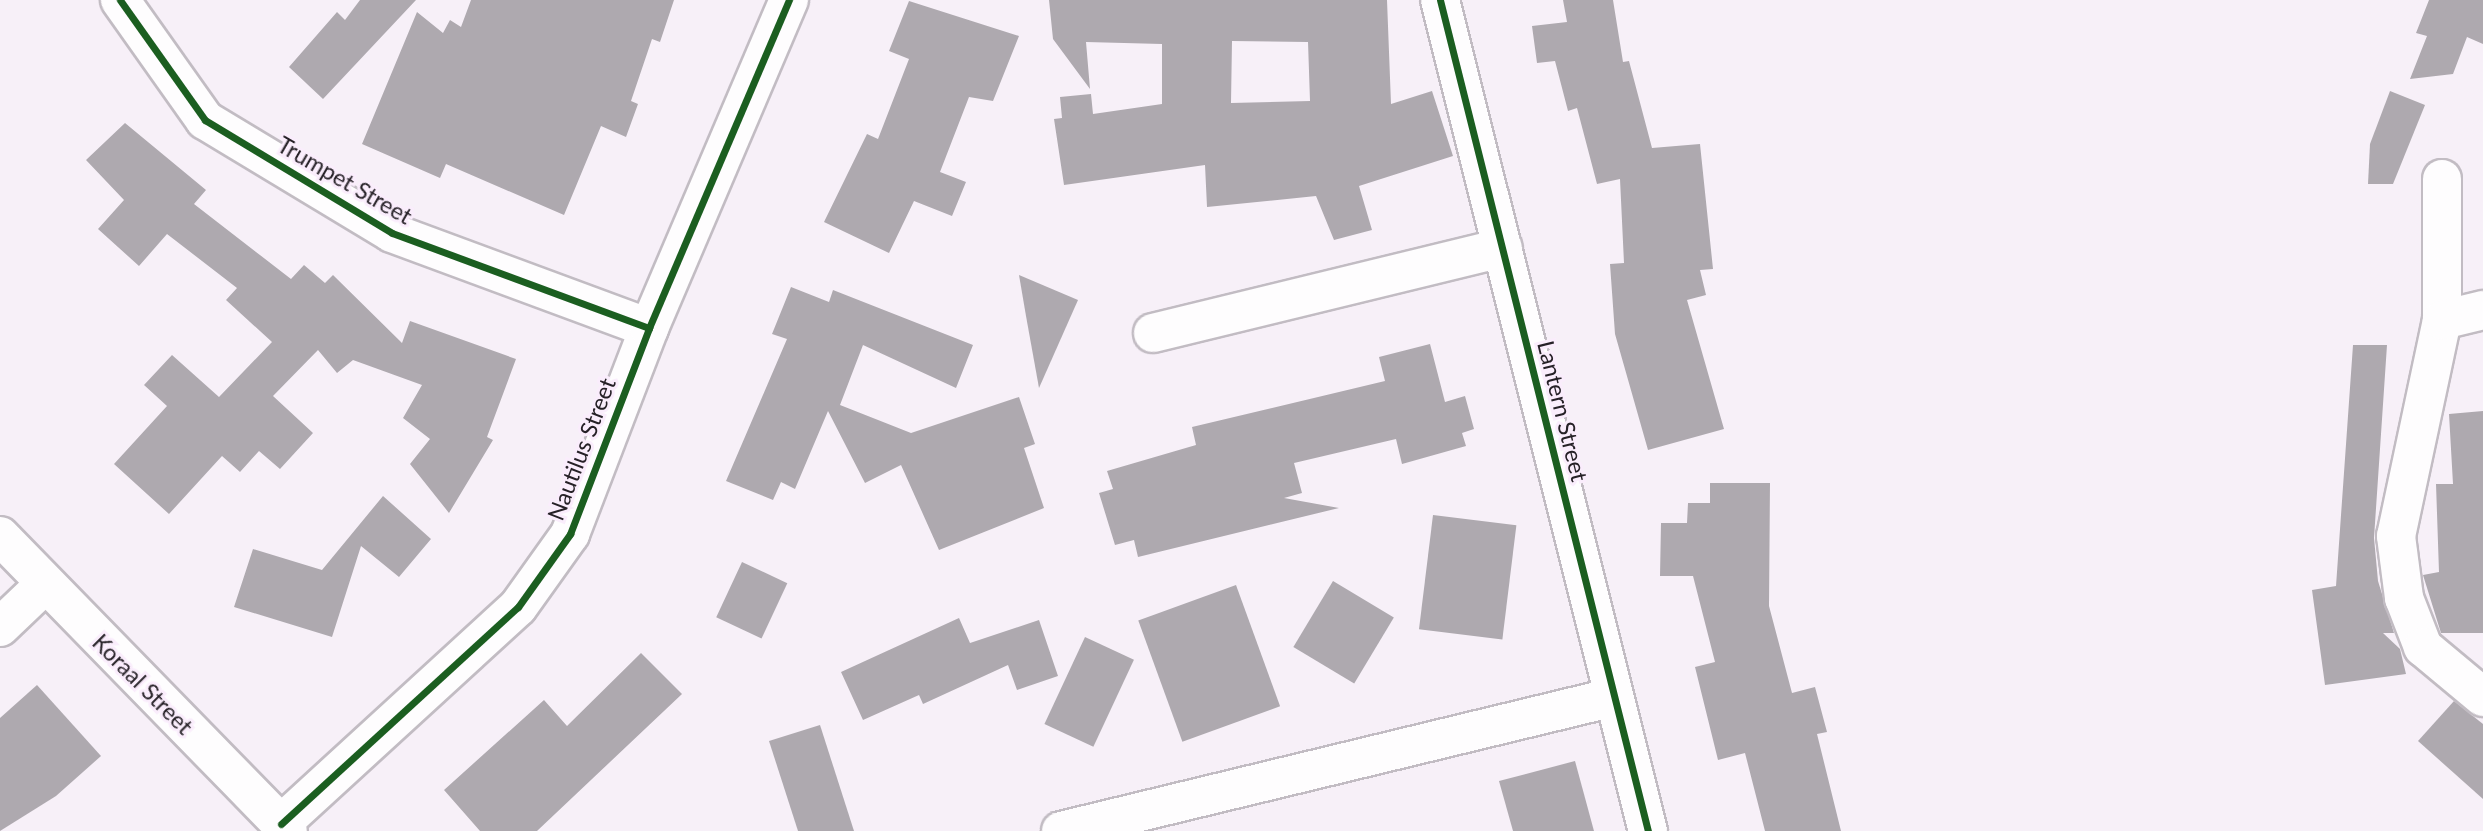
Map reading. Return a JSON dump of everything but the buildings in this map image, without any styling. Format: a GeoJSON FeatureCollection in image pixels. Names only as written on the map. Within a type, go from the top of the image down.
{"type":"FeatureCollection","features":[{"type":"Feature","properties":{"kind":"street","name":"Trumpet Street"},"geometry":{"type":"LineString","coordinates":[[120,0],[205,120],[391,233],[649,328]]}},
{"type":"Feature","properties":{"kind":"street","name":"Nautilus Street"},"geometry":{"type":"LineString","coordinates":[[285,827],[518,607],[570,534],[649,328],[789,0]]}},
{"type":"Feature","properties":{"kind":"street","name":"Lantern Street"},"geometry":{"type":"LineString","coordinates":[[1440,0],[1648,831]]}},
{"type":"Feature","properties":{"kind":"street"},"geometry":{"type":"LineString","coordinates":[[2442,179],[2442,320],[2396,536],[2404,598],[2423,647],[2483,697]]}},
{"type":"Feature","properties":{"kind":"street"},"geometry":{"type":"LineString","coordinates":[[1153,333],[1503,248]]}},
{"type":"Feature","properties":{"kind":"street"},"geometry":{"type":"LineString","coordinates":[[2442,320],[2483,310]]}},
{"type":"Feature","properties":{"kind":"street","name":"Koraal Street"},"geometry":{"type":"LineString","coordinates":[[0,536],[44,584],[285,827]]}},
{"type":"Feature","properties":{"kind":"street"},"geometry":{"type":"LineString","coordinates":[[0,627],[44,584]]}},
{"type":"Feature","properties":{"kind":"street"},"geometry":{"type":"LineString","coordinates":[[1061,831],[1614,696]]}},
{"type":"Feature","properties":{"kind":"cycle path"},"geometry":{"type":"LineString","coordinates":[[120,0],[205,120],[392,233],[649,328]]}},
{"type":"Feature","properties":{"kind":"cycle path"},"geometry":{"type":"LineString","coordinates":[[281,824],[518,607],[570,534],[649,328],[789,0]]}},
{"type":"Feature","properties":{"kind":"cycle path"},"geometry":{"type":"LineString","coordinates":[[1440,0],[1648,831]]}}]}
